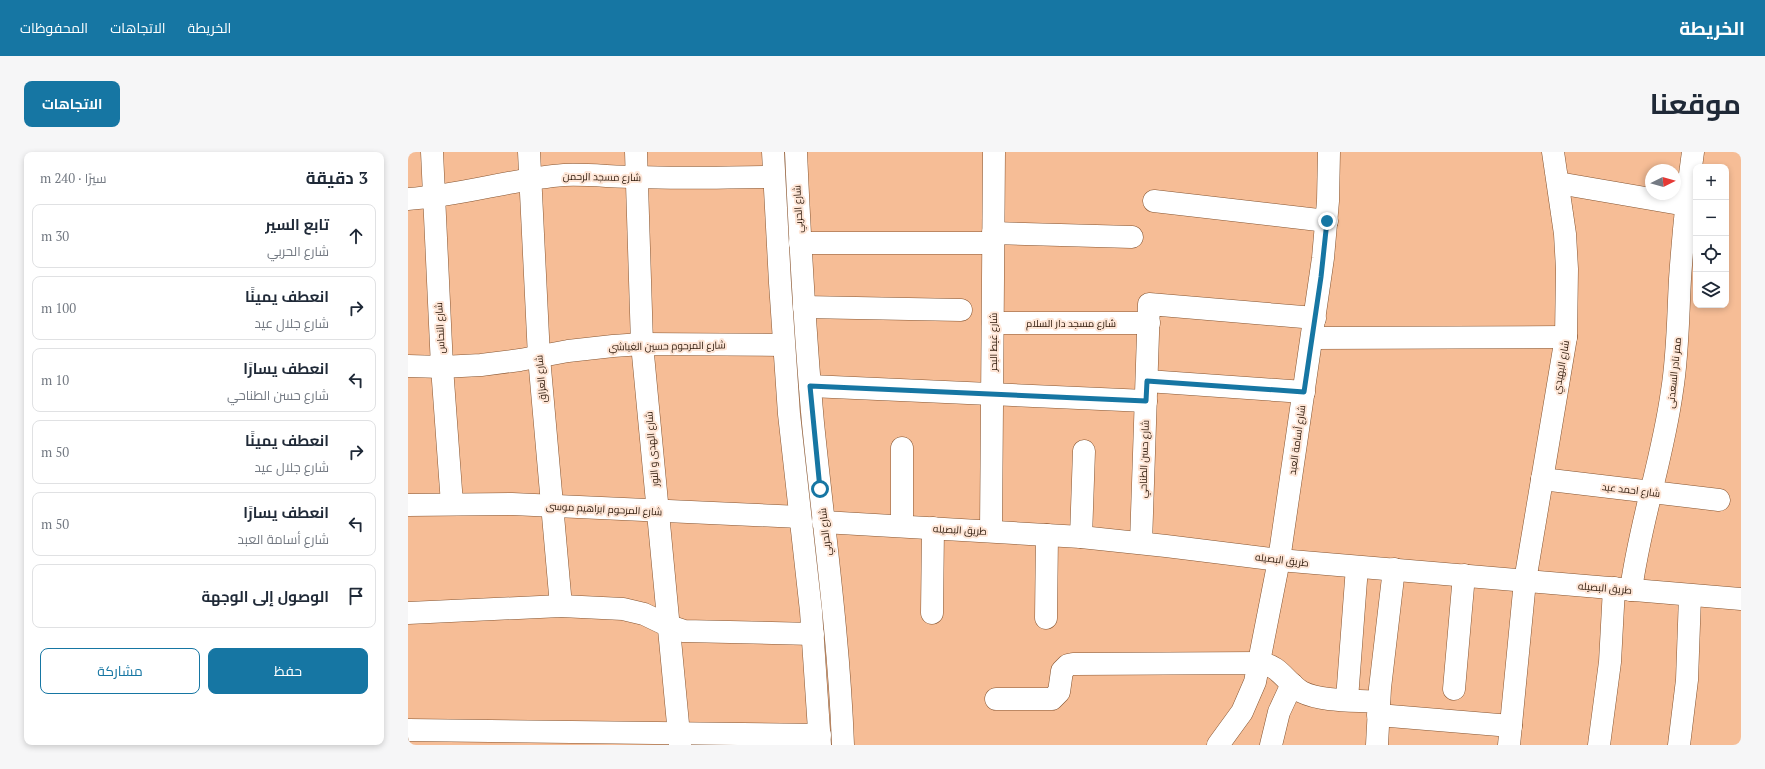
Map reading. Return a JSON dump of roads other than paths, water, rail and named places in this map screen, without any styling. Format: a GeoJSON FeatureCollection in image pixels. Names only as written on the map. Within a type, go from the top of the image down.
{"type":"FeatureCollection","features":[{"type":"Feature","properties":{"kind":"street","name":"شارع النحاس"},"geometry":{"type":"LineString","coordinates":[[432,152],[442,367],[452,504]]}},
{"type":"Feature","properties":{"kind":"street","name":"شارع العزاق"},"geometry":{"type":"LineString","coordinates":[[529,152],[529,179],[539,357],[561,606]]}},
{"type":"Feature","properties":{"kind":"street","name":"شارع الهدى و النور"},"geometry":{"type":"LineString","coordinates":[[636,152],[642,344],[679,739]]}},
{"type":"Feature","properties":{"kind":"street"},"geometry":{"type":"LineString","coordinates":[[411,734],[820,740],[813,634],[800,517],[784,345],[773,152]]}},
{"type":"Feature","properties":{"kind":"street","name":"شارع الحربي"},"geometry":{"type":"LineString","coordinates":[[796,152],[800,243],[810,386],[823,522],[836,624],[843,745]]}},
{"type":"Feature","properties":{"kind":"street","name":"شارع غيط البحر"},"geometry":{"type":"LineString","coordinates":[[991,531],[994,152]]}},
{"type":"Feature","properties":{"kind":"street","name":"شارع أسامة العبد"},"geometry":{"type":"LineString","coordinates":[[1218,745],[1242,712],[1255,682],[1260,662],[1279,560],[1314,328],[1327,221],[1329,152]]}},
{"type":"Feature","properties":{"kind":"street","name":"شارع البهيدي"},"geometry":{"type":"LineString","coordinates":[[1510,735],[1524,581],[1566,337],[1566,251],[1553,152]]}},
{"type":"Feature","properties":{"kind":"street","name":"ممر نادر السعدنى"},"geometry":{"type":"LineString","coordinates":[[1599,745],[1610,662],[1623,589],[1638,541],[1667,425],[1675,367],[1682,243],[1693,152]]}},
{"type":"Feature","properties":{"kind":"street","name":"شارع مسجد الرحمن"},"geometry":{"type":"LineString","coordinates":[[408,198],[433,197],[529,179],[584,175],[637,177],[774,177]]}},
{"type":"Feature","properties":{"kind":"street"},"geometry":{"type":"LineString","coordinates":[[1558,183],[1686,204]]}},
{"type":"Feature","properties":{"kind":"street"},"geometry":{"type":"LineString","coordinates":[[1154,201],[1327,221]]}},
{"type":"Feature","properties":{"kind":"street"},"geometry":{"type":"LineString","coordinates":[[776,221],[799,220]]}},
{"type":"Feature","properties":{"kind":"street"},"geometry":{"type":"LineString","coordinates":[[800,243],[993,238],[1132,237]]}},
{"type":"Feature","properties":{"kind":"street"},"geometry":{"type":"LineString","coordinates":[[804,307],[961,310]]}},
{"type":"Feature","properties":{"kind":"street","name":"شارع مسجد دار السلام"},"geometry":{"type":"LineString","coordinates":[[993,323],[1149,314],[1314,328],[1566,337]]}},
{"type":"Feature","properties":{"kind":"street","name":"شارع حسن الطناحي"},"geometry":{"type":"LineString","coordinates":[[1142,543],[1149,314]]}},
{"type":"Feature","properties":{"kind":"street","name":"شارع المرحوم حسين الغباشي"},"geometry":{"type":"LineString","coordinates":[[408,366],[442,367],[494,364],[583,349],[642,344],[784,345]]}},
{"type":"Feature","properties":{"kind":"street"},"geometry":{"type":"LineString","coordinates":[[810,386],[992,394],[1147,391],[1304,392]]}},
{"type":"Feature","properties":{"kind":"street"},"geometry":{"type":"LineString","coordinates":[[902,448],[902,526]]}},
{"type":"Feature","properties":{"kind":"street"},"geometry":{"type":"LineString","coordinates":[[1081,537],[1084,452]]}},
{"type":"Feature","properties":{"kind":"street","name":"شارع احمد عيد"},"geometry":{"type":"LineString","coordinates":[[1542,479],[1720,500]]}},
{"type":"Feature","properties":{"kind":"street","name":"شارع المرحوم ابراهيم موسى"},"geometry":{"type":"LineString","coordinates":[[408,505],[452,504],[552,506],[800,517]]}},
{"type":"Feature","properties":{"kind":"street","name":"طريق البصيله"},"geometry":{"type":"LineString","coordinates":[[823,522],[1081,537],[1279,560],[1690,596],[1741,599]]}},
{"type":"Feature","properties":{"kind":"street"},"geometry":{"type":"LineString","coordinates":[[932,614],[933,528]]}},
{"type":"Feature","properties":{"kind":"street"},"geometry":{"type":"LineString","coordinates":[[1046,618],[1047,535]]}},
{"type":"Feature","properties":{"kind":"street"},"geometry":{"type":"LineString","coordinates":[[1347,699],[1357,567]]}},
{"type":"Feature","properties":{"kind":"street"},"geometry":{"type":"LineString","coordinates":[[1377,745],[1379,708],[1394,569]]}},
{"type":"Feature","properties":{"kind":"street"},"geometry":{"type":"LineString","coordinates":[[1454,689],[1464,575]]}},
{"type":"Feature","properties":{"kind":"street"},"geometry":{"type":"LineString","coordinates":[[1679,745],[1687,680],[1690,596]]}},
{"type":"Feature","properties":{"kind":"street"},"geometry":{"type":"LineString","coordinates":[[408,613],[561,606],[630,610],[651,617],[669,626],[692,632],[813,634]]}},
{"type":"Feature","properties":{"kind":"street"},"geometry":{"type":"LineString","coordinates":[[996,699],[1052,699],[1059,692],[1062,671],[1068,665],[1073,664],[1260,662],[1278,669],[1292,684],[1302,691],[1314,696],[1347,699],[1379,708],[1510,735]]}},
{"type":"Feature","properties":{"kind":"street"},"geometry":{"type":"LineString","coordinates":[[1271,745],[1279,712],[1292,684]]}},
{"type":"Feature","properties":{"kind":"street"},"geometry":{"type":"LineString","coordinates":[[818,694],[841,694]]}}]}
